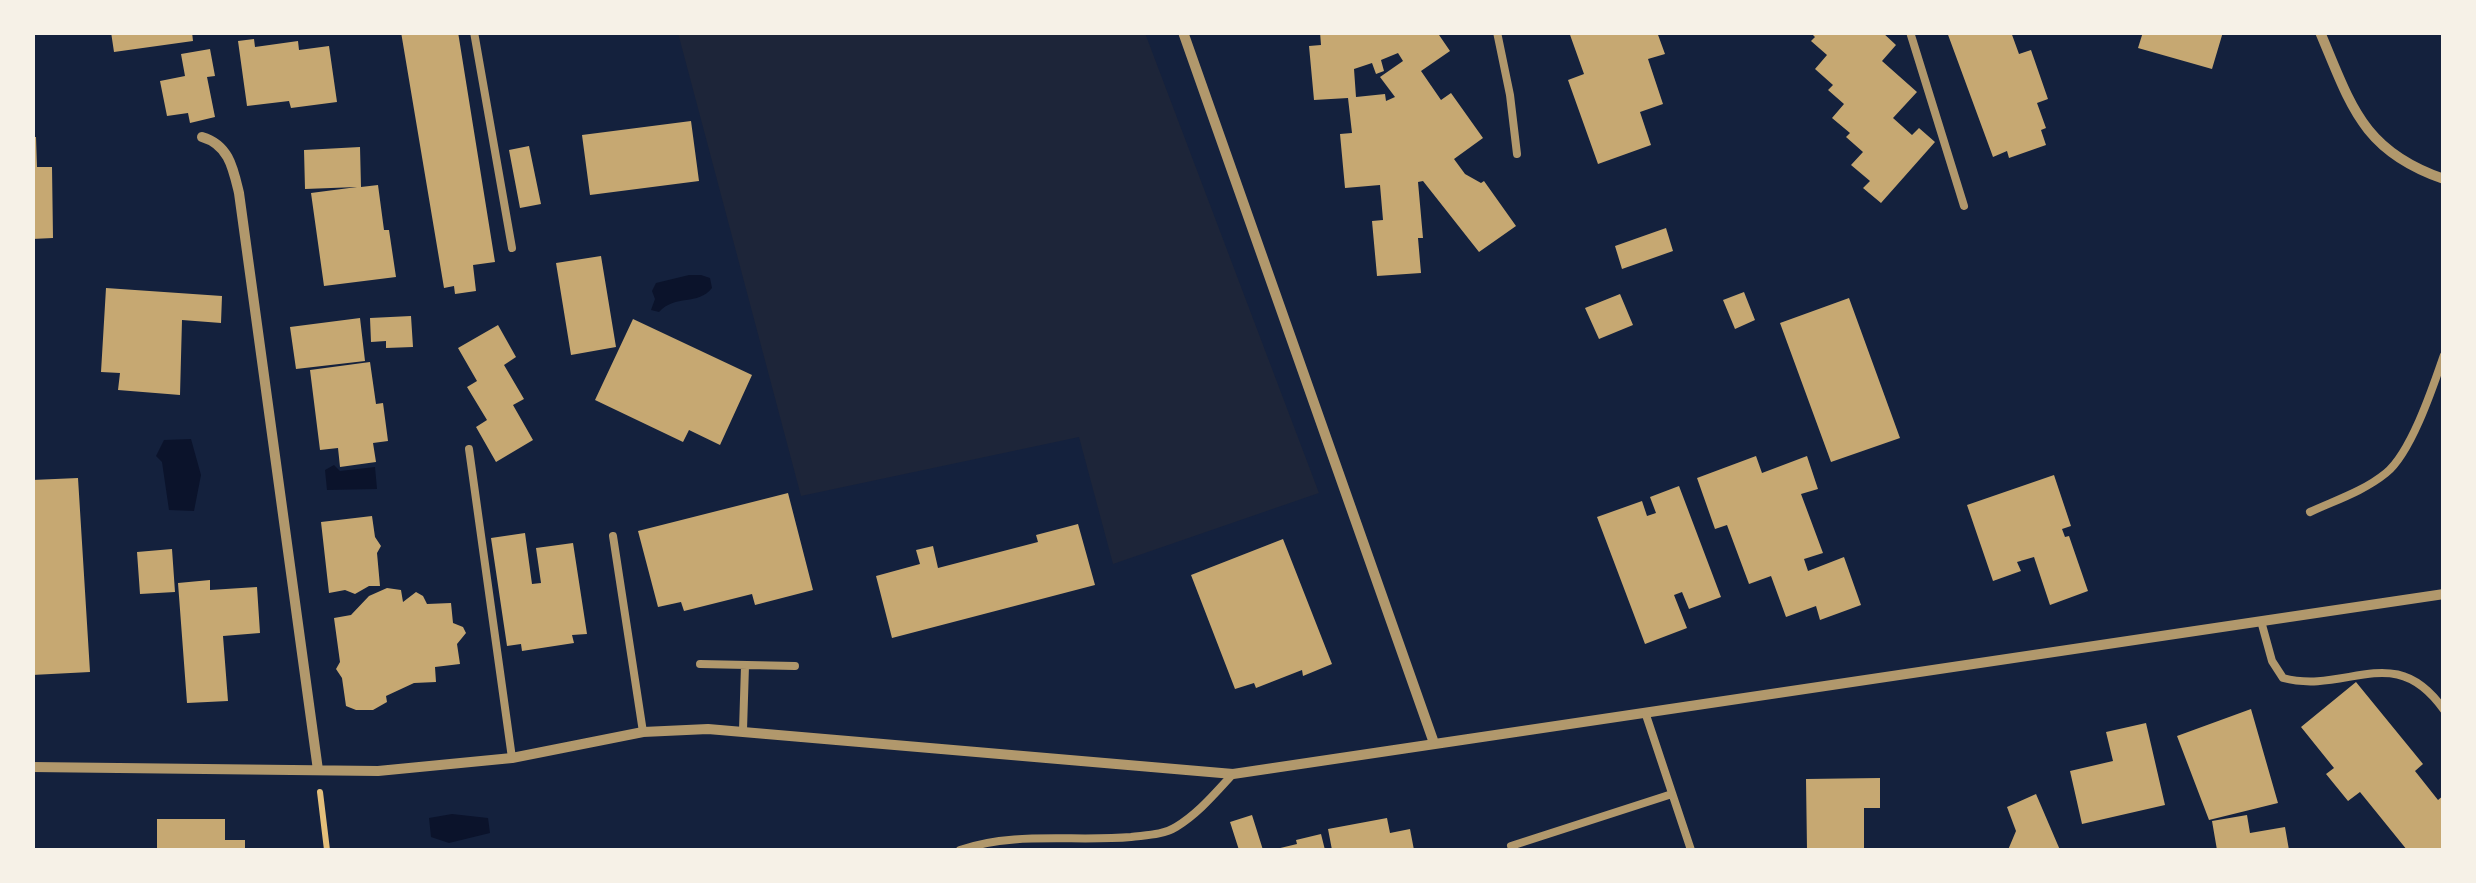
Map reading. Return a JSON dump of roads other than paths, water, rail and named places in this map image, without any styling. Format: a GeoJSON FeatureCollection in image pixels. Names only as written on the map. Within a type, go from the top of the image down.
{"type":"FeatureCollection","features":[{"type":"Feature","properties":{"kind":"street"},"geometry":{"type":"LineString","coordinates":[[1184,32],[1434,743]]}},
{"type":"Feature","properties":{"kind":"street"},"geometry":{"type":"LineString","coordinates":[[2320,32],[2356,116],[2375,140],[2427,174],[2444,180]]}},
{"type":"Feature","properties":{"kind":"street"},"geometry":{"type":"LineString","coordinates":[[202,137],[214,140],[232,164],[239,194],[318,770]]}},
{"type":"Feature","properties":{"kind":"street"},"geometry":{"type":"LineString","coordinates":[[32,767],[378,771],[512,758],[643,732],[743,730],[1234,774],[2444,594]]}},
{"type":"Feature","properties":{"kind":"lane"},"geometry":{"type":"LineString","coordinates":[[474,32],[512,248]]}},
{"type":"Feature","properties":{"kind":"lane"},"geometry":{"type":"LineString","coordinates":[[1497,32],[1518,154]]}},
{"type":"Feature","properties":{"kind":"lane"},"geometry":{"type":"LineString","coordinates":[[1910,32],[1964,206]]}},
{"type":"Feature","properties":{"kind":"lane"},"geometry":{"type":"LineString","coordinates":[[2310,512],[2368,486],[2405,453],[2444,356]]}},
{"type":"Feature","properties":{"kind":"lane"},"geometry":{"type":"LineString","coordinates":[[469,449],[512,758]]}},
{"type":"Feature","properties":{"kind":"lane"},"geometry":{"type":"LineString","coordinates":[[613,536],[643,732]]}},
{"type":"Feature","properties":{"kind":"lane"},"geometry":{"type":"LineString","coordinates":[[2261,621],[2272,662],[2283,678],[2304,684],[2393,671],[2430,691],[2444,710]]}},
{"type":"Feature","properties":{"kind":"lane"},"geometry":{"type":"LineString","coordinates":[[700,664],[795,666]]}},
{"type":"Feature","properties":{"kind":"lane"},"geometry":{"type":"LineString","coordinates":[[743,730],[745,666]]}},
{"type":"Feature","properties":{"kind":"lane"},"geometry":{"type":"LineString","coordinates":[[1645,712],[1691,850]]}},
{"type":"Feature","properties":{"kind":"lane"},"geometry":{"type":"LineString","coordinates":[[960,850],[1012,840],[1099,840],[1157,834],[1173,829],[1198,811],[1234,774]]}},
{"type":"Feature","properties":{"kind":"lane"},"geometry":{"type":"LineString","coordinates":[[1511,846],[1672,794]]}}]}
